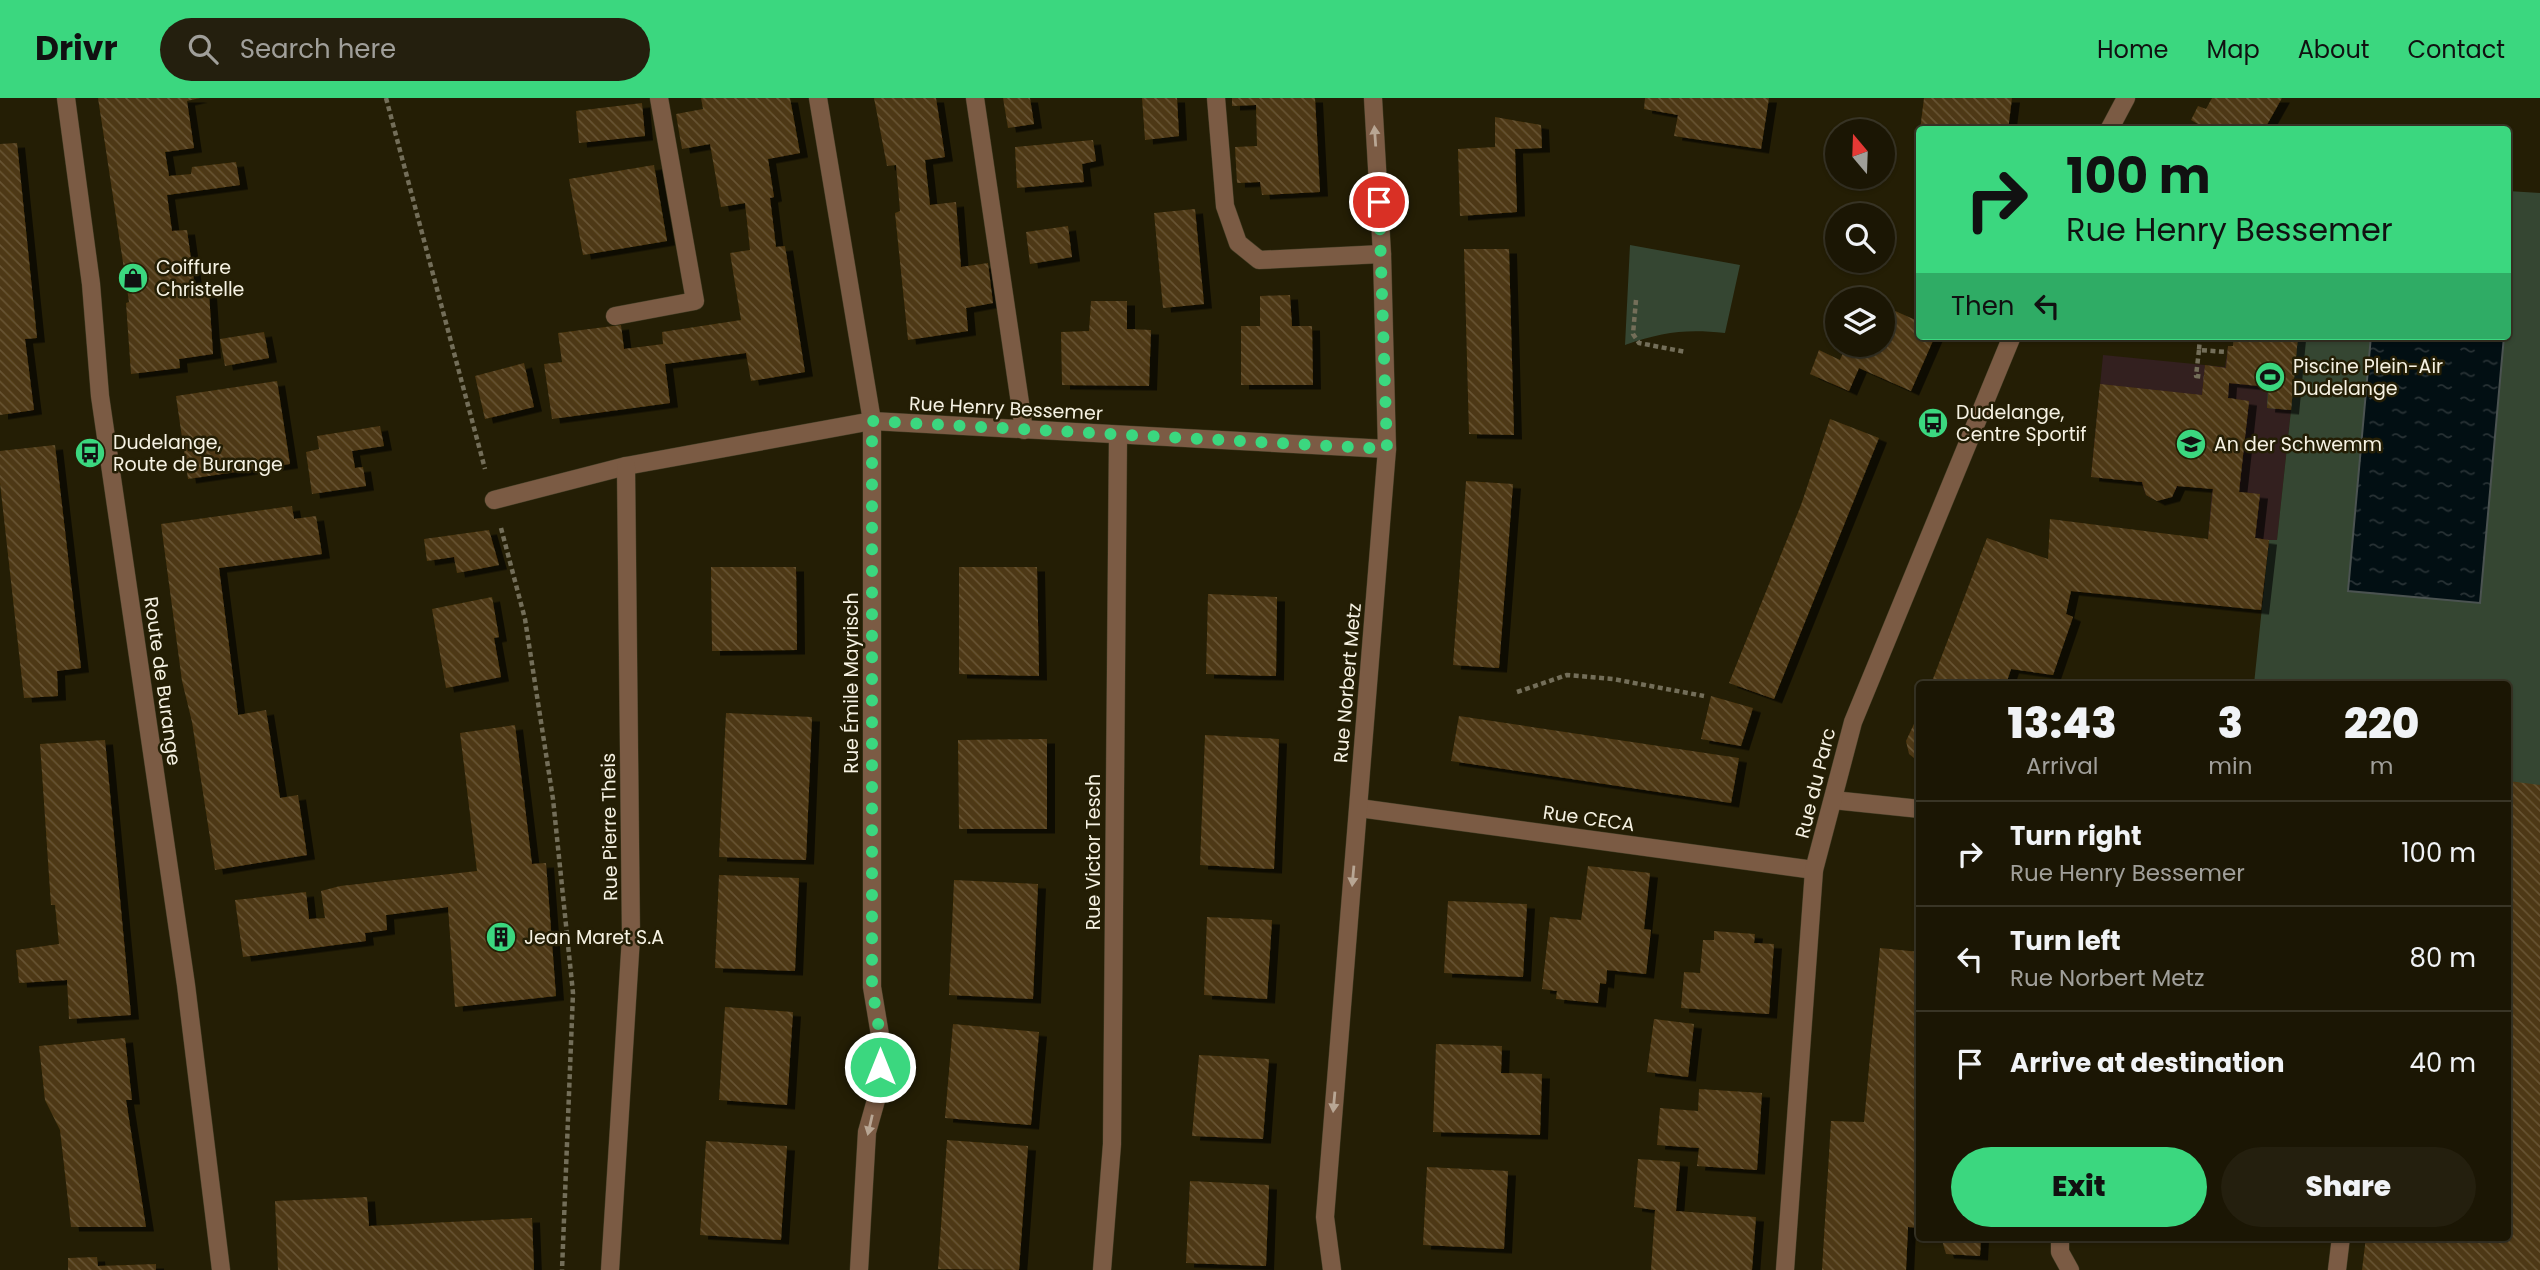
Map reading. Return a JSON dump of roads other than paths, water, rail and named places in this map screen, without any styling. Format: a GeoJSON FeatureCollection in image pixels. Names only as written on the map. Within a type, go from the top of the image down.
{"type":"FeatureCollection","features":[{"type":"Feature","properties":{"kind":"street","name":"Route de Burange"},"geometry":{"type":"LineString","coordinates":[[66,98],[91,284],[100,396],[186,985],[221,1270]]}},
{"type":"Feature","properties":{"kind":"street"},"geometry":{"type":"LineString","coordinates":[[615,316],[695,302],[659,98]]}},
{"type":"Feature","properties":{"kind":"street","name":"Rue Émile Mayrisch"},"geometry":{"type":"LineString","coordinates":[[818,98],[872,421],[872,987],[881,1041],[878,1093],[867,1132],[859,1270]]}},
{"type":"Feature","properties":{"kind":"street"},"geometry":{"type":"LineString","coordinates":[[975,98],[1024,429]]}},
{"type":"Feature","properties":{"kind":"street"},"geometry":{"type":"LineString","coordinates":[[1216,98],[1225,206],[1238,243],[1259,260],[1382,254]]}},
{"type":"Feature","properties":{"kind":"street","name":"Rue Norbert Metz"},"geometry":{"type":"LineString","coordinates":[[1332,1270],[1325,1217],[1387,449],[1382,254],[1373,98]]}},
{"type":"Feature","properties":{"kind":"street"},"geometry":{"type":"LineString","coordinates":[[2111,126],[2126,98]]}},
{"type":"Feature","properties":{"kind":"street","name":"Rue du Parc"},"geometry":{"type":"LineString","coordinates":[[1785,1270],[1814,870],[1853,723],[2010,340]]}},
{"type":"Feature","properties":{"kind":"street","name":"Rue Henry Bessemer"},"geometry":{"type":"LineString","coordinates":[[494,500],[626,466],[872,421],[1387,449]]}},
{"type":"Feature","properties":{"kind":"street","name":"Rue Victor Tesch"},"geometry":{"type":"LineString","coordinates":[[1102,1270],[1112,1144],[1118,435]]}},
{"type":"Feature","properties":{"kind":"street","name":"Rue Pierre Theis"},"geometry":{"type":"LineString","coordinates":[[610,1270],[631,937],[626,466]]}},
{"type":"Feature","properties":{"kind":"street"},"geometry":{"type":"LineString","coordinates":[[1833,800],[1916,809]]}},
{"type":"Feature","properties":{"kind":"street","name":"Rue CECA"},"geometry":{"type":"LineString","coordinates":[[1359,808],[1814,870]]}},
{"type":"Feature","properties":{"kind":"street"},"geometry":{"type":"LineString","coordinates":[[2060,1241],[2060,1252],[2070,1270]]}},
{"type":"Feature","properties":{"kind":"street"},"geometry":{"type":"LineString","coordinates":[[2337,1270],[2341,1241]]}},
{"type":"Feature","properties":{"kind":"water"},"geometry":{"type":"Polygon","coordinates":[[[2371,340],[2504,340],[2480,603],[2348,591],[2371,340]]]}},
{"type":"Feature","properties":{"kind":"place","name":"Coiffure Christelle"},"geometry":{"type":"Point","coordinates":[133,278]}},
{"type":"Feature","properties":{"kind":"place","name":"Piscine Plein-Air Dudelange"},"geometry":{"type":"Point","coordinates":[2270,377]}},
{"type":"Feature","properties":{"kind":"place","name":"Dudelange, Centre Sportif"},"geometry":{"type":"Point","coordinates":[1933,423]}},
{"type":"Feature","properties":{"kind":"place","name":"An der Schwemm"},"geometry":{"type":"Point","coordinates":[2191,444]}},
{"type":"Feature","properties":{"kind":"place","name":"Dudelange, Route de Burange"},"geometry":{"type":"Point","coordinates":[90,453]}},
{"type":"Feature","properties":{"kind":"place","name":"Jean Maret S.A"},"geometry":{"type":"Point","coordinates":[501,937]}}]}
